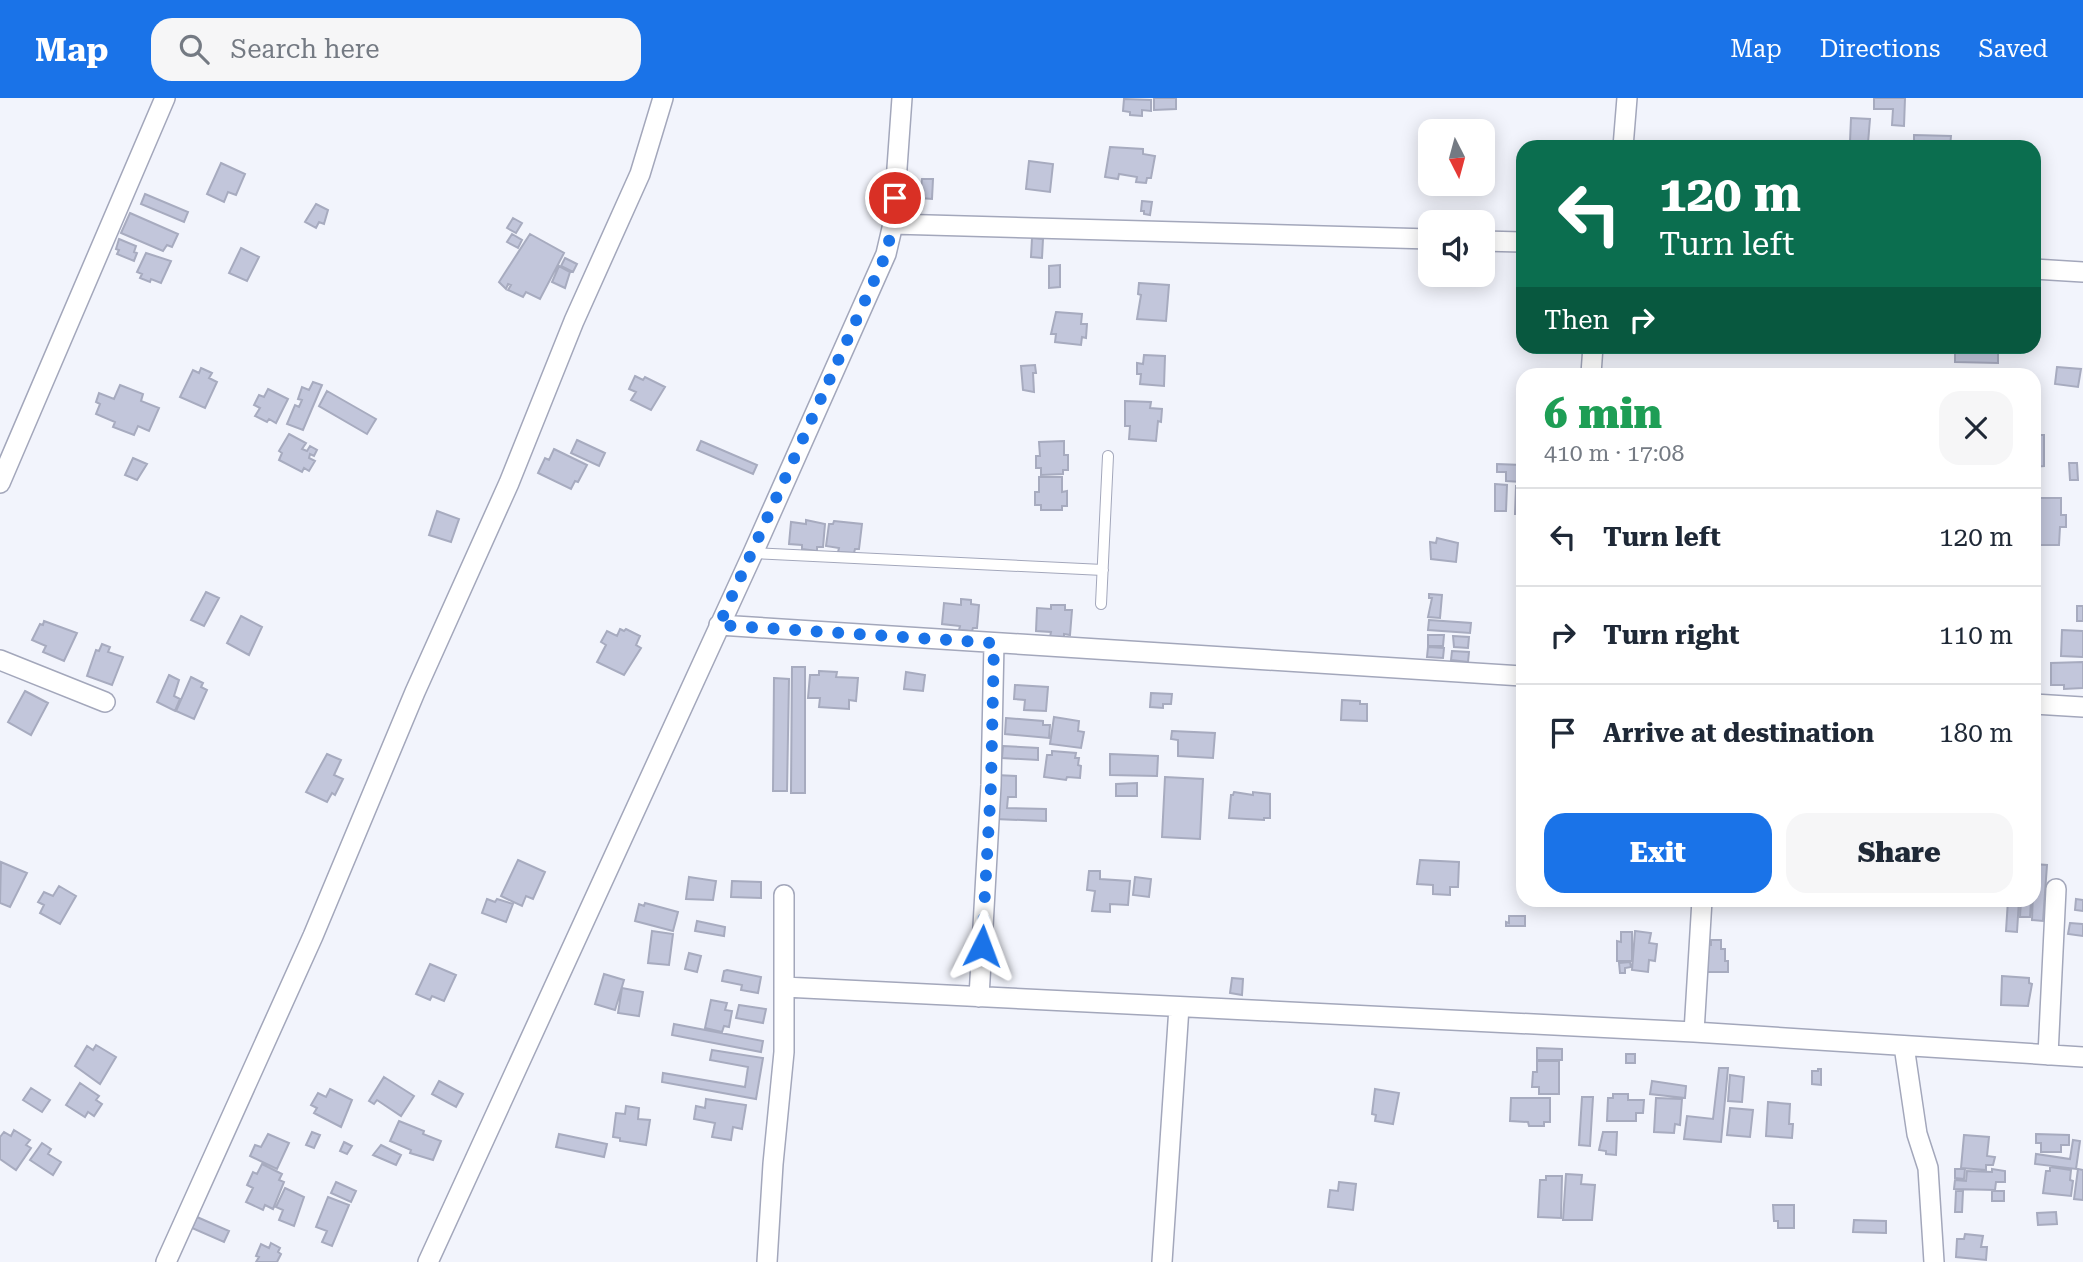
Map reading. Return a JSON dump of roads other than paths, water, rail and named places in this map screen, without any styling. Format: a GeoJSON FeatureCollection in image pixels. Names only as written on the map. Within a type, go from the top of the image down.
{"type":"FeatureCollection","features":[{"type":"Feature","properties":{"kind":"street"},"geometry":{"type":"LineString","coordinates":[[0,483],[165,98]]}},
{"type":"Feature","properties":{"kind":"street"},"geometry":{"type":"LineString","coordinates":[[166,1262],[313,936],[415,692],[509,483],[574,321],[640,174],[663,98]]}},
{"type":"Feature","properties":{"kind":"street"},"geometry":{"type":"LineString","coordinates":[[428,1262],[754,553],[886,254],[893,224],[902,98]]}},
{"type":"Feature","properties":{"kind":"street"},"geometry":{"type":"LineString","coordinates":[[1624,140],[1627,98]]}},
{"type":"Feature","properties":{"kind":"street"},"geometry":{"type":"LineString","coordinates":[[893,224],[1418,239]]}},
{"type":"Feature","properties":{"kind":"street"},"geometry":{"type":"LineString","coordinates":[[1495,241],[1516,242]]}},
{"type":"Feature","properties":{"kind":"street"},"geometry":{"type":"LineString","coordinates":[[2041,269],[2083,272]]}},
{"type":"Feature","properties":{"kind":"street"},"geometry":{"type":"LineString","coordinates":[[719,625],[1516,676]]}},
{"type":"Feature","properties":{"kind":"street"},"geometry":{"type":"LineString","coordinates":[[979,997],[991,785],[994,643]]}},
{"type":"Feature","properties":{"kind":"street"},"geometry":{"type":"LineString","coordinates":[[0,660],[105,702]]}},
{"type":"Feature","properties":{"kind":"street"},"geometry":{"type":"LineString","coordinates":[[2041,704],[2083,707]]}},
{"type":"Feature","properties":{"kind":"street"},"geometry":{"type":"LineString","coordinates":[[2048,1055],[2056,889]]}},
{"type":"Feature","properties":{"kind":"street"},"geometry":{"type":"LineString","coordinates":[[767,1262],[784,1052],[784,895]]}},
{"type":"Feature","properties":{"kind":"street"},"geometry":{"type":"LineString","coordinates":[[1694,1032],[1702,907]]}},
{"type":"Feature","properties":{"kind":"street"},"geometry":{"type":"LineString","coordinates":[[784,987],[1694,1032],[2083,1057]]}},
{"type":"Feature","properties":{"kind":"street"},"geometry":{"type":"LineString","coordinates":[[1162,1262],[1179,1007]]}},
{"type":"Feature","properties":{"kind":"street"},"geometry":{"type":"LineString","coordinates":[[1904,1046],[1917,1134],[1928,1168],[1934,1262]]}},
{"type":"Feature","properties":{"kind":"lane"},"geometry":{"type":"LineString","coordinates":[[1101,604],[1108,456]]}},
{"type":"Feature","properties":{"kind":"lane"},"geometry":{"type":"LineString","coordinates":[[754,553],[1103,570]]}}]}
